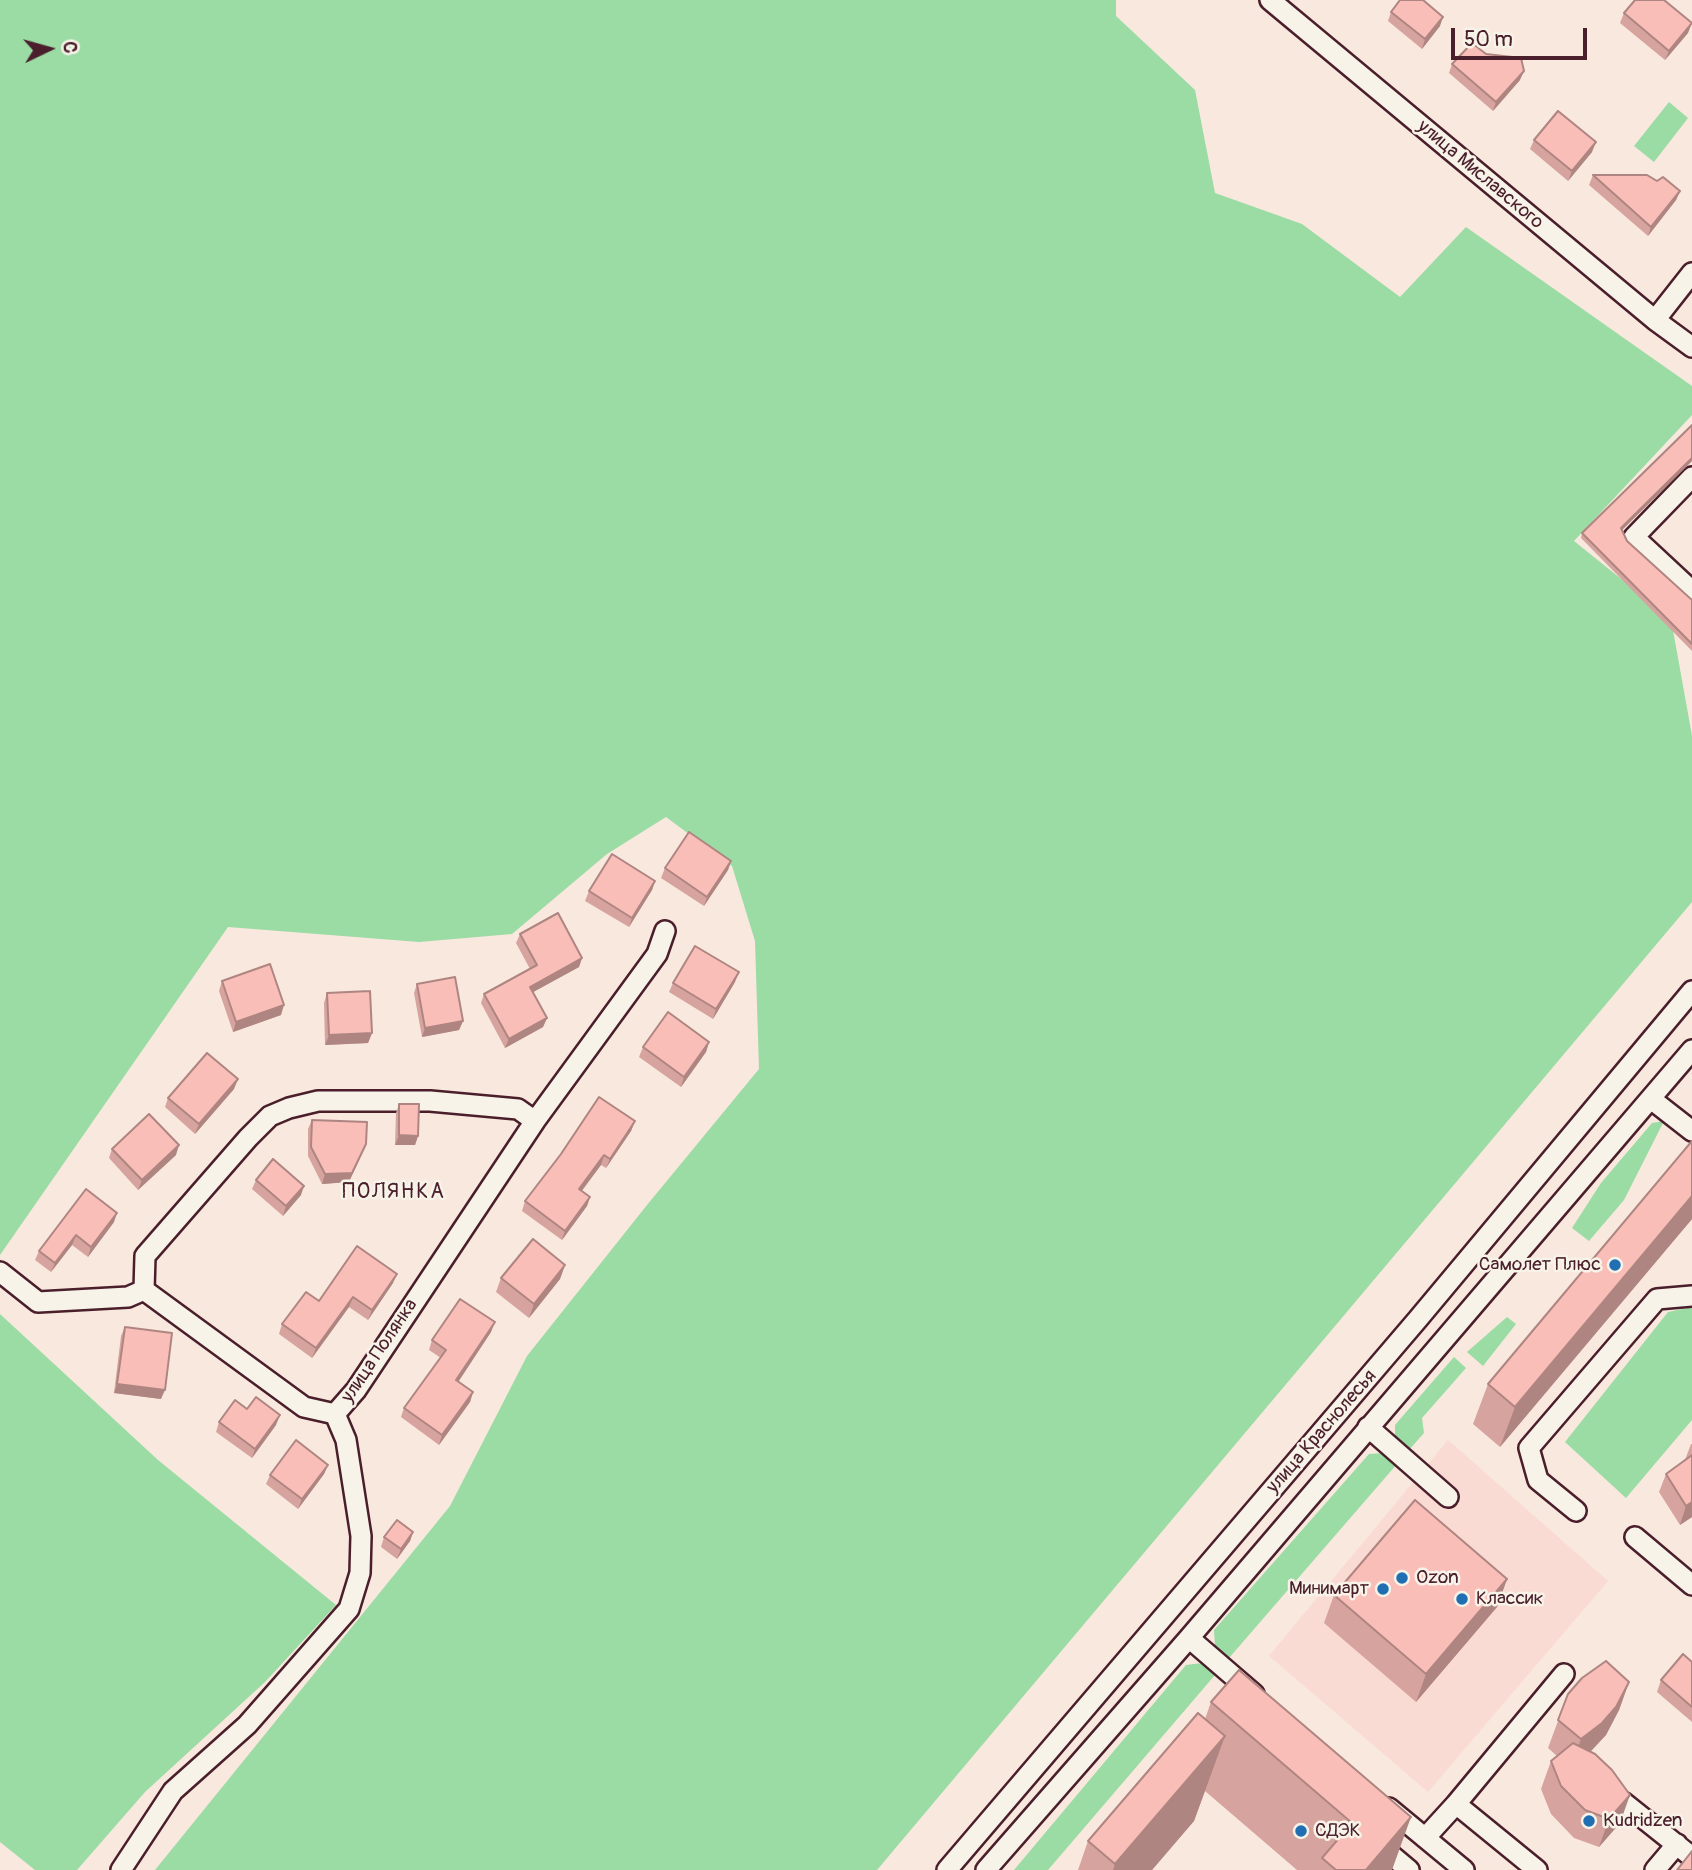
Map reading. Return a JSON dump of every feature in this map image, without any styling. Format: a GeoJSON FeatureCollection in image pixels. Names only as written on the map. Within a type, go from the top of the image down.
{"type":"FeatureCollection","features":[{"type":"Feature","properties":{"kind":"street","name":"улица Миславского"},"geometry":{"type":"LineString","coordinates":[[1270,0],[1655,320],[1692,347]]}},
{"type":"Feature","properties":{"kind":"street"},"geometry":{"type":"LineString","coordinates":[[1655,320],[1692,273]]}},
{"type":"Feature","properties":{"kind":"street"},"geometry":{"type":"LineString","coordinates":[[1692,477],[1634,537],[1692,591]]}},
{"type":"Feature","properties":{"kind":"street","name":"улица Полянка"},"geometry":{"type":"LineString","coordinates":[[121,1870],[173,1791],[247,1725],[349,1609],[360,1573],[361,1536],[346,1440],[335,1414],[356,1390],[535,1121],[657,954],[665,931]]}},
{"type":"Feature","properties":{"kind":"street","name":"улица Краснолесья"},"geometry":{"type":"LineString","coordinates":[[947,1870],[1418,1319],[1692,991]]}},
{"type":"Feature","properties":{"kind":"street","name":"улица Краснолесья"},"geometry":{"type":"LineString","coordinates":[[986,1870],[1189,1638],[1692,1051]]}},
{"type":"Feature","properties":{"kind":"street"},"geometry":{"type":"LineString","coordinates":[[1651,1099],[1692,1131]]}},
{"type":"Feature","properties":{"kind":"street"},"geometry":{"type":"LineString","coordinates":[[144,1290],[145,1256],[270,1116],[318,1101],[429,1101],[518,1109],[535,1121]]}},
{"type":"Feature","properties":{"kind":"street"},"geometry":{"type":"LineString","coordinates":[[0,1272],[38,1302],[128,1297],[144,1290]]}},
{"type":"Feature","properties":{"kind":"street"},"geometry":{"type":"LineString","coordinates":[[144,1290],[304,1407],[335,1414]]}},
{"type":"Feature","properties":{"kind":"street"},"geometry":{"type":"LineString","coordinates":[[1576,1511],[1538,1480],[1529,1448],[1657,1299],[1692,1296]]}},
{"type":"Feature","properties":{"kind":"street"},"geometry":{"type":"LineString","coordinates":[[1368,1427],[1448,1497]]}},
{"type":"Feature","properties":{"kind":"street"},"geometry":{"type":"LineString","coordinates":[[1635,1537],[1689,1576]]}},
{"type":"Feature","properties":{"kind":"street"},"geometry":{"type":"LineString","coordinates":[[1189,1638],[1273,1710]]}},
{"type":"Feature","properties":{"kind":"street"},"geometry":{"type":"LineString","coordinates":[[1425,1838],[1564,1674]]}},
{"type":"Feature","properties":{"kind":"street"},"geometry":{"type":"LineString","coordinates":[[1374,1795],[1464,1870]]}},
{"type":"Feature","properties":{"kind":"street"},"geometry":{"type":"LineString","coordinates":[[1623,1802],[1687,1850],[1655,1870]]}},
{"type":"Feature","properties":{"kind":"street"},"geometry":{"type":"LineString","coordinates":[[1456,1804],[1537,1870]]}},
{"type":"Feature","properties":{"kind":"street"},"geometry":{"type":"LineString","coordinates":[[1359,1828],[1409,1870]]}},
{"type":"Feature","properties":{"kind":"shaded area"},"geometry":{"type":"Polygon","coordinates":[[[1448,1440],[1608,1581],[1428,1792],[1269,1656],[1448,1440]]]}},
{"type":"Feature","properties":{"kind":"green space"},"geometry":{"type":"Polygon","coordinates":[[[0,0],[1116,0],[1116,16],[1195,90],[1215,193],[1302,224],[1400,297],[1466,227],[1692,386],[1692,415],[1574,541],[1671,619],[1692,736],[1692,902],[877,1870],[155,1870],[450,1506],[527,1356],[759,1069],[755,941],[732,866],[666,817],[607,854],[512,934],[419,942],[228,927],[0,1255],[0,0]]]}},
{"type":"Feature","properties":{"kind":"green space"},"geometry":{"type":"Polygon","coordinates":[[[1669,102],[1688,118],[1654,162],[1634,146],[1669,102]]]}},
{"type":"Feature","properties":{"kind":"green space"},"geometry":{"type":"Polygon","coordinates":[[[1664,1121],[1624,1200],[1589,1241],[1572,1228],[1601,1183],[1652,1123],[1664,1121]]]}},
{"type":"Feature","properties":{"kind":"green space"},"geometry":{"type":"Polygon","coordinates":[[[1692,1307],[1692,1420],[1626,1498],[1565,1442],[1668,1312],[1692,1307]]]}},
{"type":"Feature","properties":{"kind":"green space"},"geometry":{"type":"Polygon","coordinates":[[[0,1314],[158,1460],[336,1605],[265,1682],[145,1792],[77,1870],[35,1870],[0,1842],[0,1314]]]}},
{"type":"Feature","properties":{"kind":"green space"},"geometry":{"type":"Polygon","coordinates":[[[1507,1317],[1516,1324],[1483,1366],[1467,1352],[1507,1317]]]}},
{"type":"Feature","properties":{"kind":"green space"},"geometry":{"type":"Polygon","coordinates":[[[1454,1357],[1466,1368],[1422,1418],[1424,1433],[1408,1451],[1395,1439],[1395,1425],[1454,1357]]]}},
{"type":"Feature","properties":{"kind":"green space"},"geometry":{"type":"Polygon","coordinates":[[[1385,1453],[1397,1464],[1229,1658],[1215,1646],[1214,1630],[1369,1454],[1385,1453]]]}},
{"type":"Feature","properties":{"kind":"green space"},"geometry":{"type":"Polygon","coordinates":[[[1202,1663],[1215,1675],[1048,1870],[1014,1870],[1186,1665],[1202,1663]]]}},
{"type":"Feature","properties":{"kind":"building"},"geometry":{"type":"Polygon","coordinates":[[[1400,0],[1423,0],[1443,17],[1425,39],[1391,12],[1400,0]]]}},
{"type":"Feature","properties":{"kind":"building"},"geometry":{"type":"Polygon","coordinates":[[[1635,0],[1664,0],[1692,23],[1669,51],[1624,13],[1635,0]]]}},
{"type":"Feature","properties":{"kind":"building"},"geometry":{"type":"Polygon","coordinates":[[[1472,43],[1486,54],[1521,58],[1524,71],[1496,102],[1452,64],[1472,43]]]}},
{"type":"Feature","properties":{"kind":"building"},"geometry":{"type":"Polygon","coordinates":[[[1558,111],[1596,142],[1572,171],[1534,140],[1558,111]]]}},
{"type":"Feature","properties":{"kind":"building"},"geometry":{"type":"Polygon","coordinates":[[[1593,175],[1647,175],[1657,181],[1663,177],[1680,191],[1651,227],[1593,175]]]}},
{"type":"Feature","properties":{"kind":"building"},"geometry":{"type":"Polygon","coordinates":[[[1692,425],[1692,458],[1621,528],[1627,541],[1692,600],[1692,644],[1582,533],[1692,425]]]}},
{"type":"Feature","properties":{"kind":"building"},"geometry":{"type":"Polygon","coordinates":[[[689,832],[731,861],[707,897],[665,868],[689,832]]]}},
{"type":"Feature","properties":{"kind":"building"},"geometry":{"type":"Polygon","coordinates":[[[612,854],[655,881],[632,918],[589,891],[612,854]]]}},
{"type":"Feature","properties":{"kind":"building"},"geometry":{"type":"Polygon","coordinates":[[[558,913],[582,958],[530,987],[547,1018],[509,1039],[484,994],[537,965],[520,934],[558,913]]]}},
{"type":"Feature","properties":{"kind":"building"},"geometry":{"type":"Polygon","coordinates":[[[695,946],[739,972],[716,1009],[673,983],[695,946]]]}},
{"type":"Feature","properties":{"kind":"building"},"geometry":{"type":"Polygon","coordinates":[[[270,964],[284,1005],[236,1022],[222,981],[270,964]]]}},
{"type":"Feature","properties":{"kind":"building"},"geometry":{"type":"Polygon","coordinates":[[[455,977],[463,1021],[425,1028],[417,984],[455,977]]]}},
{"type":"Feature","properties":{"kind":"building"},"geometry":{"type":"Polygon","coordinates":[[[370,991],[372,1033],[329,1035],[327,993],[370,991]]]}},
{"type":"Feature","properties":{"kind":"building"},"geometry":{"type":"Polygon","coordinates":[[[668,1012],[709,1042],[684,1077],[643,1047],[668,1012]]]}},
{"type":"Feature","properties":{"kind":"building"},"geometry":{"type":"Polygon","coordinates":[[[207,1053],[238,1079],[199,1124],[168,1098],[207,1053]]]}},
{"type":"Feature","properties":{"kind":"building"},"geometry":{"type":"Polygon","coordinates":[[[599,1097],[635,1121],[610,1159],[604,1155],[579,1189],[590,1197],[565,1231],[525,1201],[599,1097]]]}},
{"type":"Feature","properties":{"kind":"building"},"geometry":{"type":"Polygon","coordinates":[[[399,1104],[419,1104],[418,1136],[399,1135],[399,1104]]]}},
{"type":"Feature","properties":{"kind":"building"},"geometry":{"type":"Polygon","coordinates":[[[149,1114],[179,1145],[142,1180],[112,1149],[149,1114]]]}},
{"type":"Feature","properties":{"kind":"building"},"geometry":{"type":"Polygon","coordinates":[[[312,1120],[367,1122],[366,1144],[352,1173],[325,1174],[311,1147],[312,1120]]]}},
{"type":"Feature","properties":{"kind":"building"},"geometry":{"type":"Polygon","coordinates":[[[1692,1141],[1692,1196],[1515,1407],[1488,1384],[1692,1141]]]}},
{"type":"Feature","properties":{"kind":"building"},"geometry":{"type":"Polygon","coordinates":[[[273,1159],[304,1186],[286,1206],[256,1180],[273,1159]]]}},
{"type":"Feature","properties":{"kind":"building"},"geometry":{"type":"Polygon","coordinates":[[[86,1189],[117,1213],[91,1247],[76,1235],[55,1263],[39,1251],[86,1189]]]}},
{"type":"Feature","properties":{"kind":"building"},"geometry":{"type":"Polygon","coordinates":[[[533,1239],[565,1265],[534,1304],[501,1278],[533,1239]]]}},
{"type":"Feature","properties":{"kind":"building"},"geometry":{"type":"Polygon","coordinates":[[[357,1246],[397,1274],[372,1310],[353,1297],[316,1348],[282,1324],[306,1292],[319,1301],[357,1246]]]}},
{"type":"Feature","properties":{"kind":"building"},"geometry":{"type":"Polygon","coordinates":[[[460,1299],[495,1322],[456,1380],[473,1392],[442,1435],[404,1408],[446,1350],[432,1340],[460,1299]]]}},
{"type":"Feature","properties":{"kind":"building"},"geometry":{"type":"Polygon","coordinates":[[[125,1327],[172,1333],[165,1390],[117,1384],[125,1327]]]}},
{"type":"Feature","properties":{"kind":"building"},"geometry":{"type":"Polygon","coordinates":[[[256,1397],[280,1415],[255,1449],[219,1422],[235,1400],[247,1409],[256,1397]]]}},
{"type":"Feature","properties":{"kind":"building"},"geometry":{"type":"Polygon","coordinates":[[[296,1440],[328,1465],[302,1499],[270,1475],[296,1440]]]}},
{"type":"Feature","properties":{"kind":"building"},"geometry":{"type":"Polygon","coordinates":[[[1692,1455],[1692,1502],[1686,1506],[1666,1474],[1692,1455]]]}},
{"type":"Feature","properties":{"kind":"building"},"geometry":{"type":"Polygon","coordinates":[[[1415,1500],[1507,1579],[1426,1674],[1334,1595],[1415,1500]]]}},
{"type":"Feature","properties":{"kind":"building"},"geometry":{"type":"Polygon","coordinates":[[[397,1520],[413,1532],[401,1549],[384,1537],[397,1520]]]}},
{"type":"Feature","properties":{"kind":"building"},"geometry":{"type":"Polygon","coordinates":[[[1683,1654],[1692,1662],[1692,1707],[1661,1680],[1683,1654]]]}},
{"type":"Feature","properties":{"kind":"building"},"geometry":{"type":"Polygon","coordinates":[[[1606,1661],[1629,1682],[1616,1707],[1602,1723],[1581,1739],[1558,1720],[1568,1694],[1582,1678],[1606,1661]]]}},
{"type":"Feature","properties":{"kind":"building"},"geometry":{"type":"Polygon","coordinates":[[[1239,1670],[1411,1817],[1366,1870],[1336,1870],[1322,1858],[1352,1823],[1211,1702],[1239,1670]]]}},
{"type":"Feature","properties":{"kind":"building"},"geometry":{"type":"Polygon","coordinates":[[[1198,1713],[1225,1736],[1115,1864],[1088,1841],[1198,1713]]]}},
{"type":"Feature","properties":{"kind":"building"},"geometry":{"type":"Polygon","coordinates":[[[1573,1743],[1595,1754],[1612,1770],[1630,1795],[1609,1819],[1585,1810],[1561,1786],[1551,1761],[1573,1743]]]}},
{"type":"Feature","properties":{"kind":"building"},"geometry":{"type":"Polygon","coordinates":[[[1692,1851],[1692,1870],[1677,1870],[1692,1851]]]}},
{"type":"Feature","properties":{"kind":"place","name":"Самолет Плюс"},"geometry":{"type":"Point","coordinates":[1615,1265]}},
{"type":"Feature","properties":{"kind":"place","name":"Ozon"},"geometry":{"type":"Point","coordinates":[1402,1578]}},
{"type":"Feature","properties":{"kind":"place","name":"Минимарт"},"geometry":{"type":"Point","coordinates":[1383,1589]}},
{"type":"Feature","properties":{"kind":"place","name":"Классик"},"geometry":{"type":"Point","coordinates":[1462,1599]}},
{"type":"Feature","properties":{"kind":"place","name":"Kudridzen"},"geometry":{"type":"Point","coordinates":[1589,1821]}},
{"type":"Feature","properties":{"kind":"place","name":"СДЭК"},"geometry":{"type":"Point","coordinates":[1301,1831]}},
{"type":"Feature","properties":{"kind":"district","name":"ПОЛЯНКА"},"geometry":{"type":"Point","coordinates":[394,1193]}}]}
